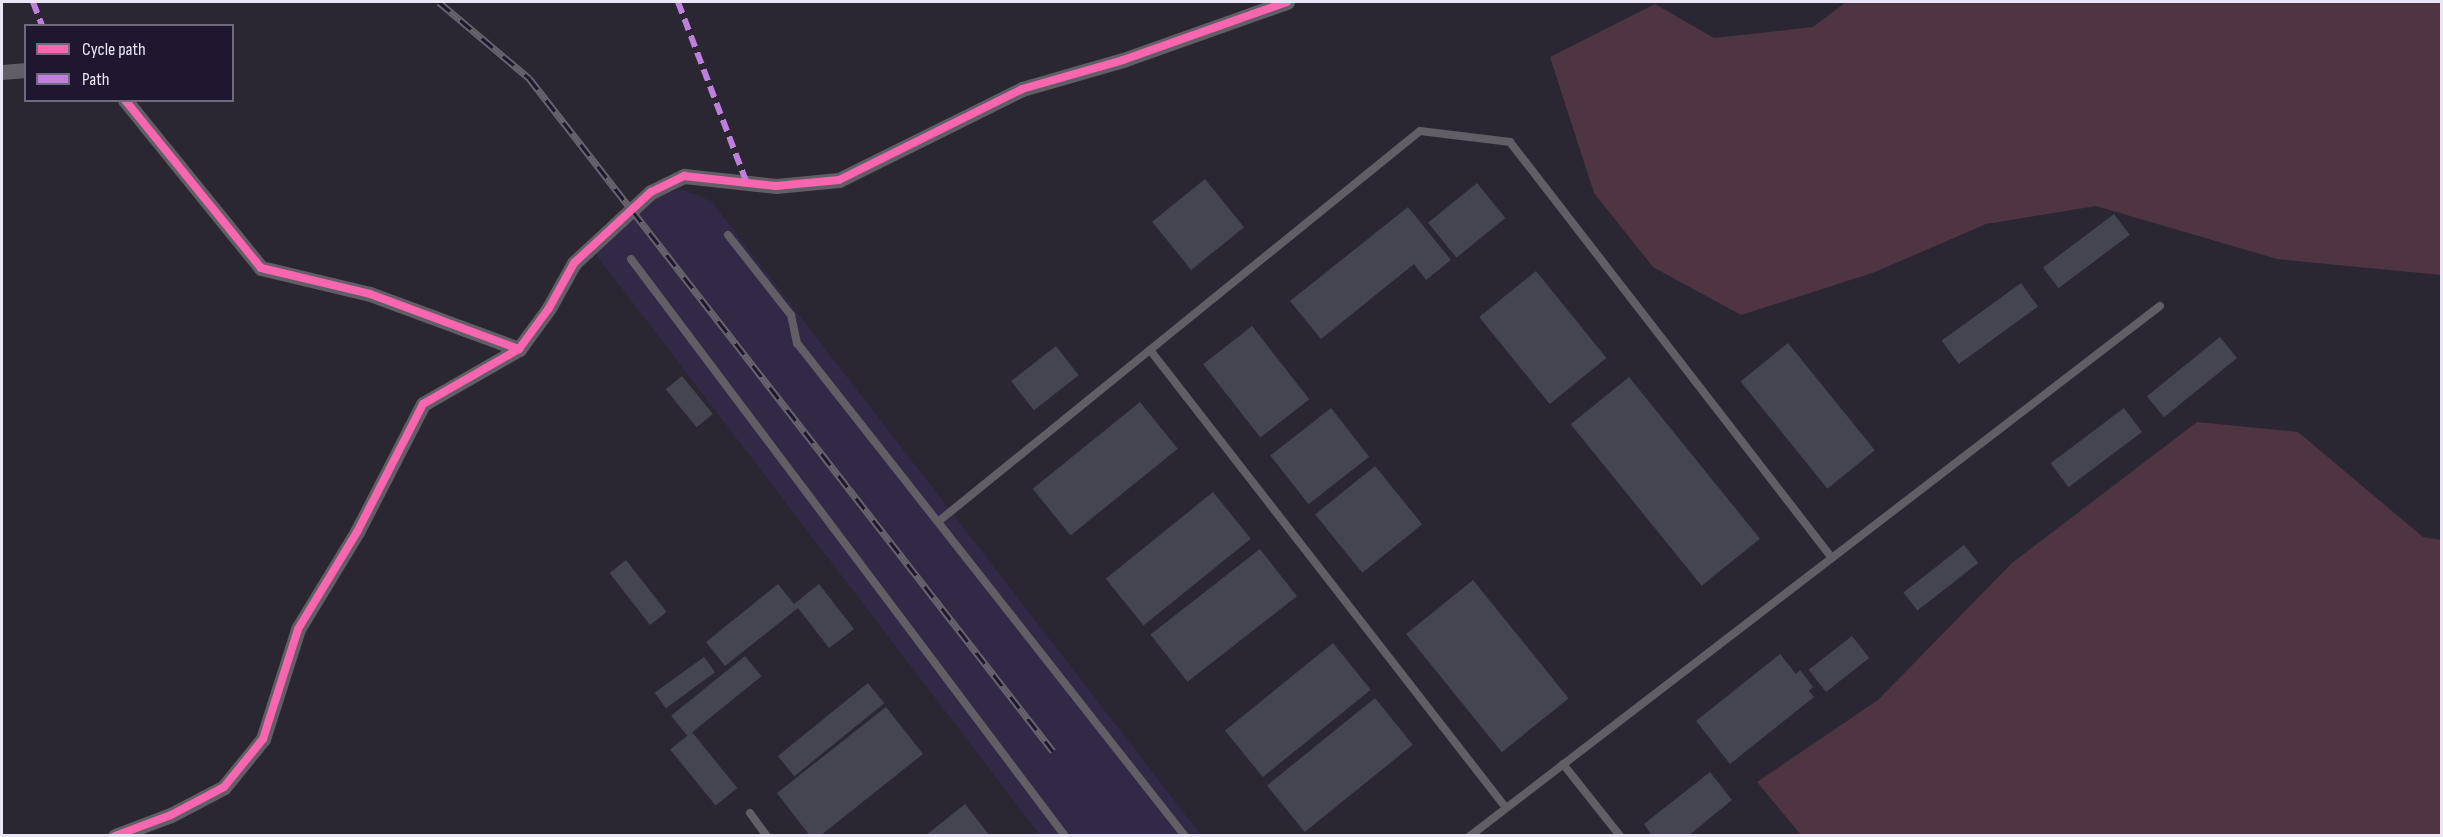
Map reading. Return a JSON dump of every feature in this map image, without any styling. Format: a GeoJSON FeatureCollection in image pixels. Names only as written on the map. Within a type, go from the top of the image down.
{"type":"FeatureCollection","features":[{"type":"Feature","properties":{"kind":"street"},"geometry":{"type":"LineString","coordinates":[[115,836],[171,815],[224,787],[263,739],[298,629],[357,532],[423,404],[519,349],[549,308],[574,262],[651,192],[684,176],[776,186],[839,180],[1022,88],[1123,60],[1287,2]]}},
{"type":"Feature","properties":{"kind":"street"},"geometry":{"type":"LineString","coordinates":[[2,72],[24,70]]}},
{"type":"Feature","properties":{"kind":"street"},"geometry":{"type":"LineString","coordinates":[[126,102],[261,268],[370,294],[519,349]]}},
{"type":"Feature","properties":{"kind":"lane"},"geometry":{"type":"LineString","coordinates":[[939,521],[1420,131],[1510,142],[1832,558]]}},
{"type":"Feature","properties":{"kind":"lane"},"geometry":{"type":"LineString","coordinates":[[728,235],[791,315],[796,343],[939,521],[1185,836]]}},
{"type":"Feature","properties":{"kind":"lane"},"geometry":{"type":"LineString","coordinates":[[631,260],[1065,836]]}},
{"type":"Feature","properties":{"kind":"lane"},"geometry":{"type":"LineString","coordinates":[[1470,836],[2160,306]]}},
{"type":"Feature","properties":{"kind":"lane"},"geometry":{"type":"LineString","coordinates":[[1150,350],[1506,808]]}},
{"type":"Feature","properties":{"kind":"lane"},"geometry":{"type":"LineString","coordinates":[[1563,764],[1620,836]]}},
{"type":"Feature","properties":{"kind":"lane"},"geometry":{"type":"LineString","coordinates":[[750,813],[767,836]]}},
{"type":"Feature","properties":{"kind":"shaded area"},"geometry":{"type":"Polygon","coordinates":[[[1846,2],[2441,2],[2441,275],[2277,259],[2096,206],[1986,224],[1875,272],[1741,315],[1653,267],[1594,193],[1550,57],[1655,4],[1714,38],[1813,27],[1846,2]]]}},
{"type":"Feature","properties":{"kind":"shaded area"},"geometry":{"type":"Polygon","coordinates":[[[682,189],[711,201],[1201,835],[1040,835],[594,252],[653,197],[682,189]]]}},
{"type":"Feature","properties":{"kind":"shaded area"},"geometry":{"type":"Polygon","coordinates":[[[2197,422],[2298,432],[2423,537],[2441,540],[2441,835],[1801,835],[1757,782],[1878,700],[2012,563],[2197,422]]]}},
{"type":"Feature","properties":{"kind":"building"},"geometry":{"type":"Polygon","coordinates":[[[1205,179],[1244,227],[1191,270],[1152,222],[1205,179]]]}},
{"type":"Feature","properties":{"kind":"building"},"geometry":{"type":"Polygon","coordinates":[[[1477,183],[1505,218],[1456,258],[1428,223],[1477,183]]]}},
{"type":"Feature","properties":{"kind":"building"},"geometry":{"type":"Polygon","coordinates":[[[1408,207],[1451,260],[1426,280],[1414,264],[1321,339],[1290,301],[1408,207]]]}},
{"type":"Feature","properties":{"kind":"building"},"geometry":{"type":"Polygon","coordinates":[[[2114,214],[2130,235],[2059,288],[2043,268],[2114,214]]]}},
{"type":"Feature","properties":{"kind":"building"},"geometry":{"type":"Polygon","coordinates":[[[1536,271],[1606,358],[1550,404],[1479,317],[1536,271]]]}},
{"type":"Feature","properties":{"kind":"building"},"geometry":{"type":"Polygon","coordinates":[[[2021,283],[2038,306],[1959,364],[1942,341],[2021,283]]]}},
{"type":"Feature","properties":{"kind":"building"},"geometry":{"type":"Polygon","coordinates":[[[1252,326],[1309,399],[1260,437],[1203,364],[1252,326]]]}},
{"type":"Feature","properties":{"kind":"building"},"geometry":{"type":"Polygon","coordinates":[[[2220,337],[2237,358],[2164,417],[2147,396],[2220,337]]]}},
{"type":"Feature","properties":{"kind":"building"},"geometry":{"type":"Polygon","coordinates":[[[1788,343],[1875,450],[1827,489],[1741,381],[1788,343]]]}},
{"type":"Feature","properties":{"kind":"building"},"geometry":{"type":"Polygon","coordinates":[[[1056,346],[1079,375],[1034,410],[1011,381],[1056,346]]]}},
{"type":"Feature","properties":{"kind":"building"},"geometry":{"type":"Polygon","coordinates":[[[682,376],[713,414],[697,427],[666,389],[682,376]]]}},
{"type":"Feature","properties":{"kind":"building"},"geometry":{"type":"Polygon","coordinates":[[[1629,377],[1760,539],[1702,586],[1571,424],[1629,377]]]}},
{"type":"Feature","properties":{"kind":"building"},"geometry":{"type":"Polygon","coordinates":[[[1140,402],[1178,449],[1071,535],[1033,489],[1140,402]]]}},
{"type":"Feature","properties":{"kind":"building"},"geometry":{"type":"Polygon","coordinates":[[[1331,408],[1369,457],[1308,504],[1270,455],[1331,408]]]}},
{"type":"Feature","properties":{"kind":"building"},"geometry":{"type":"Polygon","coordinates":[[[2124,408],[2142,432],[2069,487],[2051,463],[2124,408]]]}},
{"type":"Feature","properties":{"kind":"building"},"geometry":{"type":"Polygon","coordinates":[[[1375,466],[1422,524],[1362,573],[1315,514],[1375,466]]]}},
{"type":"Feature","properties":{"kind":"building"},"geometry":{"type":"Polygon","coordinates":[[[1213,492],[1251,539],[1144,625],[1106,579],[1213,492]]]}},
{"type":"Feature","properties":{"kind":"building"},"geometry":{"type":"Polygon","coordinates":[[[1964,545],[1978,563],[1917,611],[1903,592],[1964,545]]]}},
{"type":"Feature","properties":{"kind":"building"},"geometry":{"type":"Polygon","coordinates":[[[1260,549],[1297,596],[1187,682],[1150,635],[1260,549]]]}},
{"type":"Feature","properties":{"kind":"building"},"geometry":{"type":"Polygon","coordinates":[[[626,560],[667,612],[650,625],[609,573],[626,560]]]}},
{"type":"Feature","properties":{"kind":"building"},"geometry":{"type":"Polygon","coordinates":[[[1473,580],[1569,698],[1502,752],[1406,634],[1473,580]]]}},
{"type":"Feature","properties":{"kind":"building"},"geometry":{"type":"Polygon","coordinates":[[[778,584],[794,604],[819,584],[854,629],[829,648],[798,608],[725,666],[706,642],[778,584]]]}},
{"type":"Feature","properties":{"kind":"building"},"geometry":{"type":"Polygon","coordinates":[[[1852,636],[1869,658],[1826,692],[1809,670],[1852,636]]]}},
{"type":"Feature","properties":{"kind":"building"},"geometry":{"type":"Polygon","coordinates":[[[1333,643],[1371,690],[1263,777],[1225,730],[1333,643]]]}},
{"type":"Feature","properties":{"kind":"building"},"geometry":{"type":"Polygon","coordinates":[[[1780,654],[1796,674],[1800,670],[1813,687],[1809,691],[1814,697],[1730,764],[1696,721],[1780,654]]]}},
{"type":"Feature","properties":{"kind":"building"},"geometry":{"type":"Polygon","coordinates":[[[745,656],[761,676],[688,736],[671,716],[745,656]]]}},
{"type":"Feature","properties":{"kind":"building"},"geometry":{"type":"Polygon","coordinates":[[[704,657],[715,672],[666,708],[655,693],[704,657]]]}},
{"type":"Feature","properties":{"kind":"building"},"geometry":{"type":"Polygon","coordinates":[[[868,683],[884,703],[794,776],[778,756],[868,683]]]}},
{"type":"Feature","properties":{"kind":"building"},"geometry":{"type":"Polygon","coordinates":[[[1375,698],[1413,745],[1305,832],[1267,785],[1375,698]]]}},
{"type":"Feature","properties":{"kind":"building"},"geometry":{"type":"Polygon","coordinates":[[[886,707],[923,754],[820,836],[810,836],[777,793],[886,707]]]}},
{"type":"Feature","properties":{"kind":"building"},"geometry":{"type":"Polygon","coordinates":[[[692,732],[737,788],[716,806],[670,750],[692,732]]]}},
{"type":"Feature","properties":{"kind":"building"},"geometry":{"type":"Polygon","coordinates":[[[1710,772],[1732,800],[1688,836],[1652,836],[1644,824],[1710,772]]]}},
{"type":"Feature","properties":{"kind":"building"},"geometry":{"type":"Polygon","coordinates":[[[965,804],[990,836],[925,836],[965,804]]]}},
{"type":"Feature","properties":{"kind":"railway"},"geometry":{"type":"LineString","coordinates":[[439,2],[529,78],[1053,751]]}},
{"type":"Feature","properties":{"kind":"marked path"},"geometry":{"type":"LineString","coordinates":[[33,2],[41,24]]}},
{"type":"Feature","properties":{"kind":"marked path"},"geometry":{"type":"LineString","coordinates":[[678,2],[747,184]]}},
{"type":"Feature","properties":{"kind":"cycle path"},"geometry":{"type":"LineString","coordinates":[[115,836],[171,815],[224,787],[263,739],[298,629],[357,532],[423,404],[519,349],[549,308],[574,263],[651,192],[684,176],[776,186],[839,180],[1022,89],[1123,60],[1287,2]]}},
{"type":"Feature","properties":{"kind":"cycle path"},"geometry":{"type":"LineString","coordinates":[[127,102],[261,268],[370,294],[519,349]]}}]}
